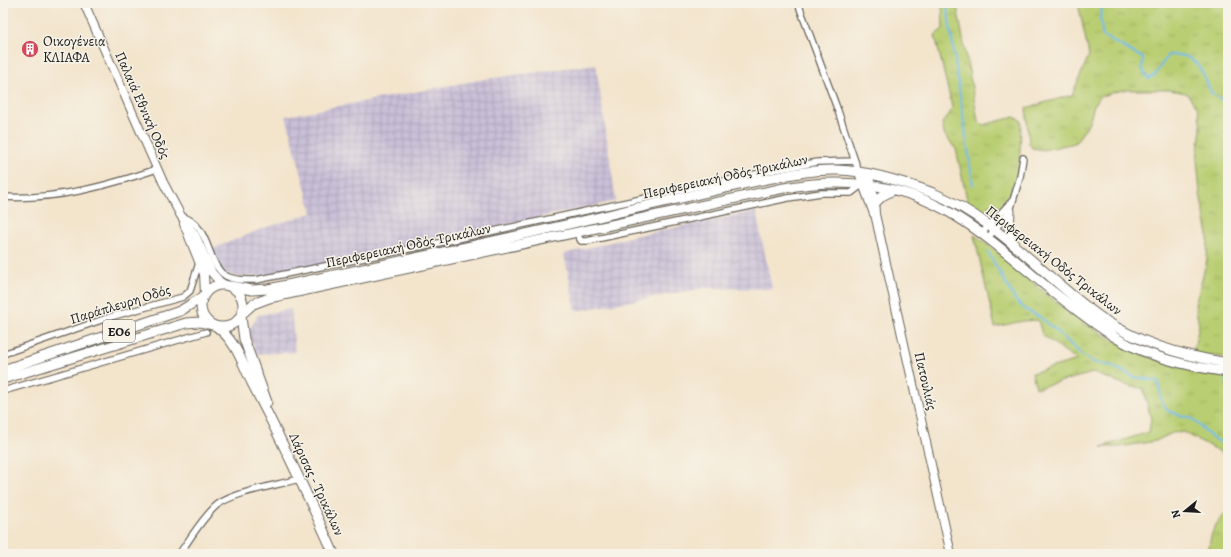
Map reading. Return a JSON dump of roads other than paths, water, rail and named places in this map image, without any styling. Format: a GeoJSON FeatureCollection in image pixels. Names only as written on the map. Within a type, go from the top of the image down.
{"type":"FeatureCollection","features":[{"type":"Feature","properties":{"kind":"main road","name":"Περιφερειακή Οδός Τρικάλων"},"geometry":{"type":"LineString","coordinates":[[228,286],[245,290],[259,290],[378,266],[449,246],[477,245],[496,241],[782,176],[839,170],[903,183],[935,194],[959,206],[991,228],[1088,307],[1124,331],[1146,342],[1172,351],[1228,363]]}},
{"type":"Feature","properties":{"kind":"main road","name":"Περιφερειακή Οδός Τρικάλων"},"geometry":{"type":"LineString","coordinates":[[242,315],[253,304],[269,298],[812,183],[828,182],[867,185],[893,190],[944,209],[984,236],[1083,316],[1119,340],[1170,360],[1228,372]]}},
{"type":"Feature","properties":{"kind":"main road"},"geometry":{"type":"LineString","coordinates":[[875,203],[882,196],[893,190]]}},
{"type":"Feature","properties":{"kind":"main road"},"geometry":{"type":"LineString","coordinates":[[1010,211],[1009,230],[1015,247]]}},
{"type":"Feature","properties":{"kind":"main road","name":"ΕΟ6"},"geometry":{"type":"LineString","coordinates":[[3,370],[180,311],[192,305],[214,286],[228,286]]}},
{"type":"Feature","properties":{"kind":"main road"},"geometry":{"type":"LineString","coordinates":[[228,286],[236,290],[243,301],[242,315]]}},
{"type":"Feature","properties":{"kind":"main road"},"geometry":{"type":"LineString","coordinates":[[204,295],[201,310],[212,328]]}},
{"type":"Feature","properties":{"kind":"main road","name":"ΕΟ6"},"geometry":{"type":"LineString","coordinates":[[3,379],[186,323],[200,322],[212,328],[230,326],[242,315]]}},
{"type":"Feature","properties":{"kind":"main road","name":"Λάρισας - Τρικάλων"},"geometry":{"type":"LineString","coordinates":[[242,315],[244,339],[258,374],[275,426]]}},
{"type":"Feature","properties":{"kind":"main road","name":"Λάρισας - Τρικάλων"},"geometry":{"type":"LineString","coordinates":[[212,328],[232,343],[275,426],[334,554]]}},
{"type":"Feature","properties":{"kind":"street","name":"Παλαιά Εθνική Οδός"},"geometry":{"type":"LineString","coordinates":[[84,3],[157,170],[181,216],[205,280],[204,295]]}},
{"type":"Feature","properties":{"kind":"street"},"geometry":{"type":"LineString","coordinates":[[798,3],[855,161],[863,174],[867,185]]}},
{"type":"Feature","properties":{"kind":"street"},"geometry":{"type":"LineString","coordinates":[[991,228],[1010,211],[1020,177],[1023,158]]}},
{"type":"Feature","properties":{"kind":"street"},"geometry":{"type":"LineString","coordinates":[[181,216],[189,218],[198,226],[220,270],[227,276],[235,279],[256,280],[376,255],[449,246],[475,235],[792,166],[818,162],[855,161]]}},
{"type":"Feature","properties":{"kind":"street"},"geometry":{"type":"LineString","coordinates":[[3,197],[28,198],[78,192],[157,170]]}},
{"type":"Feature","properties":{"kind":"street","name":"Πατουλιάς"},"geometry":{"type":"LineString","coordinates":[[867,185],[875,203],[875,214]]}},
{"type":"Feature","properties":{"kind":"street","name":"Πατουλιάς"},"geometry":{"type":"LineString","coordinates":[[867,185],[875,214],[951,554]]}},
{"type":"Feature","properties":{"kind":"street"},"geometry":{"type":"LineString","coordinates":[[984,236],[1012,201]]}},
{"type":"Feature","properties":{"kind":"street","name":"Παλαιά Εθνική Οδός"},"geometry":{"type":"LineString","coordinates":[[181,216],[195,235],[212,272],[220,282],[228,286]]}},
{"type":"Feature","properties":{"kind":"street"},"geometry":{"type":"LineString","coordinates":[[550,219],[553,228]]}},
{"type":"Feature","properties":{"kind":"street"},"geometry":{"type":"LineString","coordinates":[[494,231],[496,241]]}},
{"type":"Feature","properties":{"kind":"street"},"geometry":{"type":"LineString","coordinates":[[475,235],[477,245]]}},
{"type":"Feature","properties":{"kind":"street"},"geometry":{"type":"LineString","coordinates":[[376,255],[378,266]]}},
{"type":"Feature","properties":{"kind":"street","name":"Παράπλευρη Οδός"},"geometry":{"type":"LineString","coordinates":[[3,354],[110,317],[183,297],[190,291],[199,262]]}},
{"type":"Feature","properties":{"kind":"street"},"geometry":{"type":"LineString","coordinates":[[3,391],[212,328]]}},
{"type":"Feature","properties":{"kind":"street"},"geometry":{"type":"LineString","coordinates":[[179,554],[208,515],[221,502],[235,496],[299,479]]}},
{"type":"Feature","properties":{"kind":"waterway"},"geometry":{"type":"LineString","coordinates":[[949,3],[947,6],[973,185]]}},
{"type":"Feature","properties":{"kind":"waterway"},"geometry":{"type":"LineString","coordinates":[[1103,3],[1100,18],[1103,36],[1143,58],[1142,68],[1148,79],[1155,75],[1168,55],[1188,57],[1197,64],[1214,95],[1228,101]]}},
{"type":"Feature","properties":{"kind":"waterway"},"geometry":{"type":"LineString","coordinates":[[1228,168],[1226,179],[1228,201]]}},
{"type":"Feature","properties":{"kind":"waterway"},"geometry":{"type":"LineString","coordinates":[[988,252],[1016,301],[1026,310],[1040,317],[1083,356],[1092,362],[1112,366],[1134,377],[1158,381],[1162,403],[1170,412],[1193,419],[1211,437],[1228,446]]}},
{"type":"Feature","properties":{"kind":"waterway"},"geometry":{"type":"LineString","coordinates":[[1227,357],[1228,328]]}},
{"type":"Feature","properties":{"kind":"waterway"},"geometry":{"type":"LineString","coordinates":[[1226,378],[1228,384]]}},
{"type":"Feature","properties":{"kind":"place","name":"Οικογένεια ΚΛΙΑΦΑ"},"geometry":{"type":"Point","coordinates":[30,49]}}]}
